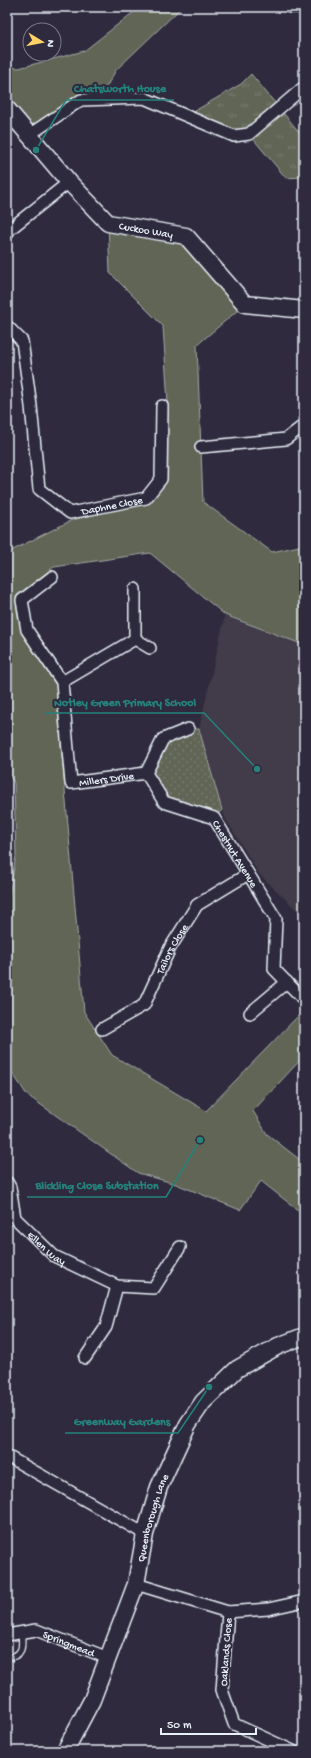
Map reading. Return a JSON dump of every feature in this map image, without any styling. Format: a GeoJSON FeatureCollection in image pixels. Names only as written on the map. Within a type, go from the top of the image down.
{"type":"FeatureCollection","features":[{"type":"Feature","properties":{"kind":"street"},"geometry":{"type":"LineString","coordinates":[[290,7],[302,7]]}},
{"type":"Feature","properties":{"kind":"street"},"geometry":{"type":"LineString","coordinates":[[29,135],[81,100],[144,98],[234,136],[249,134],[304,87]]}},
{"type":"Feature","properties":{"kind":"street","name":"Cuckoo Way"},"geometry":{"type":"LineString","coordinates":[[7,110],[69,182],[108,223],[186,236],[245,304],[304,310]]}},
{"type":"Feature","properties":{"kind":"street"},"geometry":{"type":"LineString","coordinates":[[7,234],[10,229],[69,182]]}},
{"type":"Feature","properties":{"kind":"street","name":"Daphne Close"},"geometry":{"type":"LineString","coordinates":[[7,326],[22,341],[31,406],[39,489],[70,513],[146,498],[161,479],[162,406]]}},
{"type":"Feature","properties":{"kind":"street"},"geometry":{"type":"LineString","coordinates":[[201,447],[286,439],[304,425]]}},
{"type":"Feature","properties":{"kind":"street","name":"Millers Drive"},"geometry":{"type":"LineString","coordinates":[[52,577],[22,600],[27,630],[62,682],[71,783],[146,773]]}},
{"type":"Feature","properties":{"kind":"street"},"geometry":{"type":"LineString","coordinates":[[135,589],[135,639]]}},
{"type":"Feature","properties":{"kind":"street"},"geometry":{"type":"LineString","coordinates":[[62,682],[135,639]]}},
{"type":"Feature","properties":{"kind":"street"},"geometry":{"type":"LineString","coordinates":[[135,639],[150,648]]}},
{"type":"Feature","properties":{"kind":"street"},"geometry":{"type":"LineString","coordinates":[[146,773],[164,739],[188,729]]}},
{"type":"Feature","properties":{"kind":"street","name":"Chestnut Avenue"},"geometry":{"type":"LineString","coordinates":[[146,773],[164,802],[214,818],[276,919],[274,969],[304,1000]]}},
{"type":"Feature","properties":{"kind":"street","name":"Tailors Close"},"geometry":{"type":"LineString","coordinates":[[102,1030],[144,1005],[170,948],[197,905],[248,874]]}},
{"type":"Feature","properties":{"kind":"street"},"geometry":{"type":"LineString","coordinates":[[250,1013],[287,982]]}},
{"type":"Feature","properties":{"kind":"street","name":"Ellen Way"},"geometry":{"type":"LineString","coordinates":[[7,1182],[10,1187],[15,1218],[54,1256],[117,1286],[154,1288],[180,1247]]}},
{"type":"Feature","properties":{"kind":"street"},"geometry":{"type":"LineString","coordinates":[[85,1358],[106,1327],[117,1286]]}},
{"type":"Feature","properties":{"kind":"street","name":"Queenborough Lane"},"geometry":{"type":"LineString","coordinates":[[65,1751],[92,1700],[136,1584],[145,1534],[159,1487],[188,1424],[203,1402],[237,1369],[278,1346],[304,1336]]}},
{"type":"Feature","properties":{"kind":"street"},"geometry":{"type":"LineString","coordinates":[[7,1456],[145,1534]]}},
{"type":"Feature","properties":{"kind":"street"},"geometry":{"type":"LineString","coordinates":[[136,1584],[228,1612],[268,1609],[304,1601]]}},
{"type":"Feature","properties":{"kind":"street","name":"Oaklands Close"},"geometry":{"type":"LineString","coordinates":[[228,1612],[222,1690],[234,1724],[292,1751]]}},
{"type":"Feature","properties":{"kind":"street","name":"Springmead"},"geometry":{"type":"LineString","coordinates":[[7,1635],[36,1630],[108,1658]]}},
{"type":"Feature","properties":{"kind":"lane"},"geometry":{"type":"LineString","coordinates":[[7,1657],[17,1656],[20,1652],[23,1645],[21,1632]]}},
{"type":"Feature","properties":{"kind":"shaded area"},"geometry":{"type":"Polygon","coordinates":[[[225,615],[304,645],[304,917],[259,874],[225,818],[199,729],[225,615]]]}},
{"type":"Feature","properties":{"kind":"green space"},"geometry":{"type":"Polygon","coordinates":[[[140,7],[182,7],[116,70],[101,96],[30,128],[7,102],[7,72],[10,67],[19,68],[42,62],[62,62],[62,57],[84,51],[140,7]]]}},
{"type":"Feature","properties":{"kind":"green space"},"geometry":{"type":"Polygon","coordinates":[[[251,74],[304,138],[304,177],[286,178],[249,134],[234,136],[186,116],[241,84],[251,74]]]}},
{"type":"Feature","properties":{"kind":"green space"},"geometry":{"type":"Polygon","coordinates":[[[108,223],[186,236],[245,304],[197,345],[203,502],[272,552],[304,545],[304,645],[225,615],[150,553],[54,567],[17,595],[23,635],[56,685],[84,1012],[112,1055],[206,1111],[299,1015],[304,1020],[304,1056],[253,1111],[267,1134],[304,1163],[304,1215],[261,1181],[240,1210],[176,1184],[138,1173],[27,1095],[7,1065],[7,907],[16,856],[14,783],[7,771],[7,553],[72,520],[151,501],[167,481],[168,403],[163,326],[110,273],[108,223]]]}},
{"type":"Feature","properties":{"kind":"green space"},"geometry":{"type":"Polygon","coordinates":[[[188,729],[199,729],[222,810],[214,818],[164,802],[146,773],[163,739],[188,729]]]}},
{"type":"Feature","properties":{"kind":"place","name":"Chatsworth House"},"geometry":{"type":"Point","coordinates":[36,150]}},
{"type":"Feature","properties":{"kind":"place","name":"Notley Green Primary School"},"geometry":{"type":"Point","coordinates":[257,769]}},
{"type":"Feature","properties":{"kind":"place","name":"Blickling Close Substation"},"geometry":{"type":"Point","coordinates":[200,1140]}},
{"type":"Feature","properties":{"kind":"place","name":"Greenway Gardens"},"geometry":{"type":"Point","coordinates":[209,1387]}}]}
